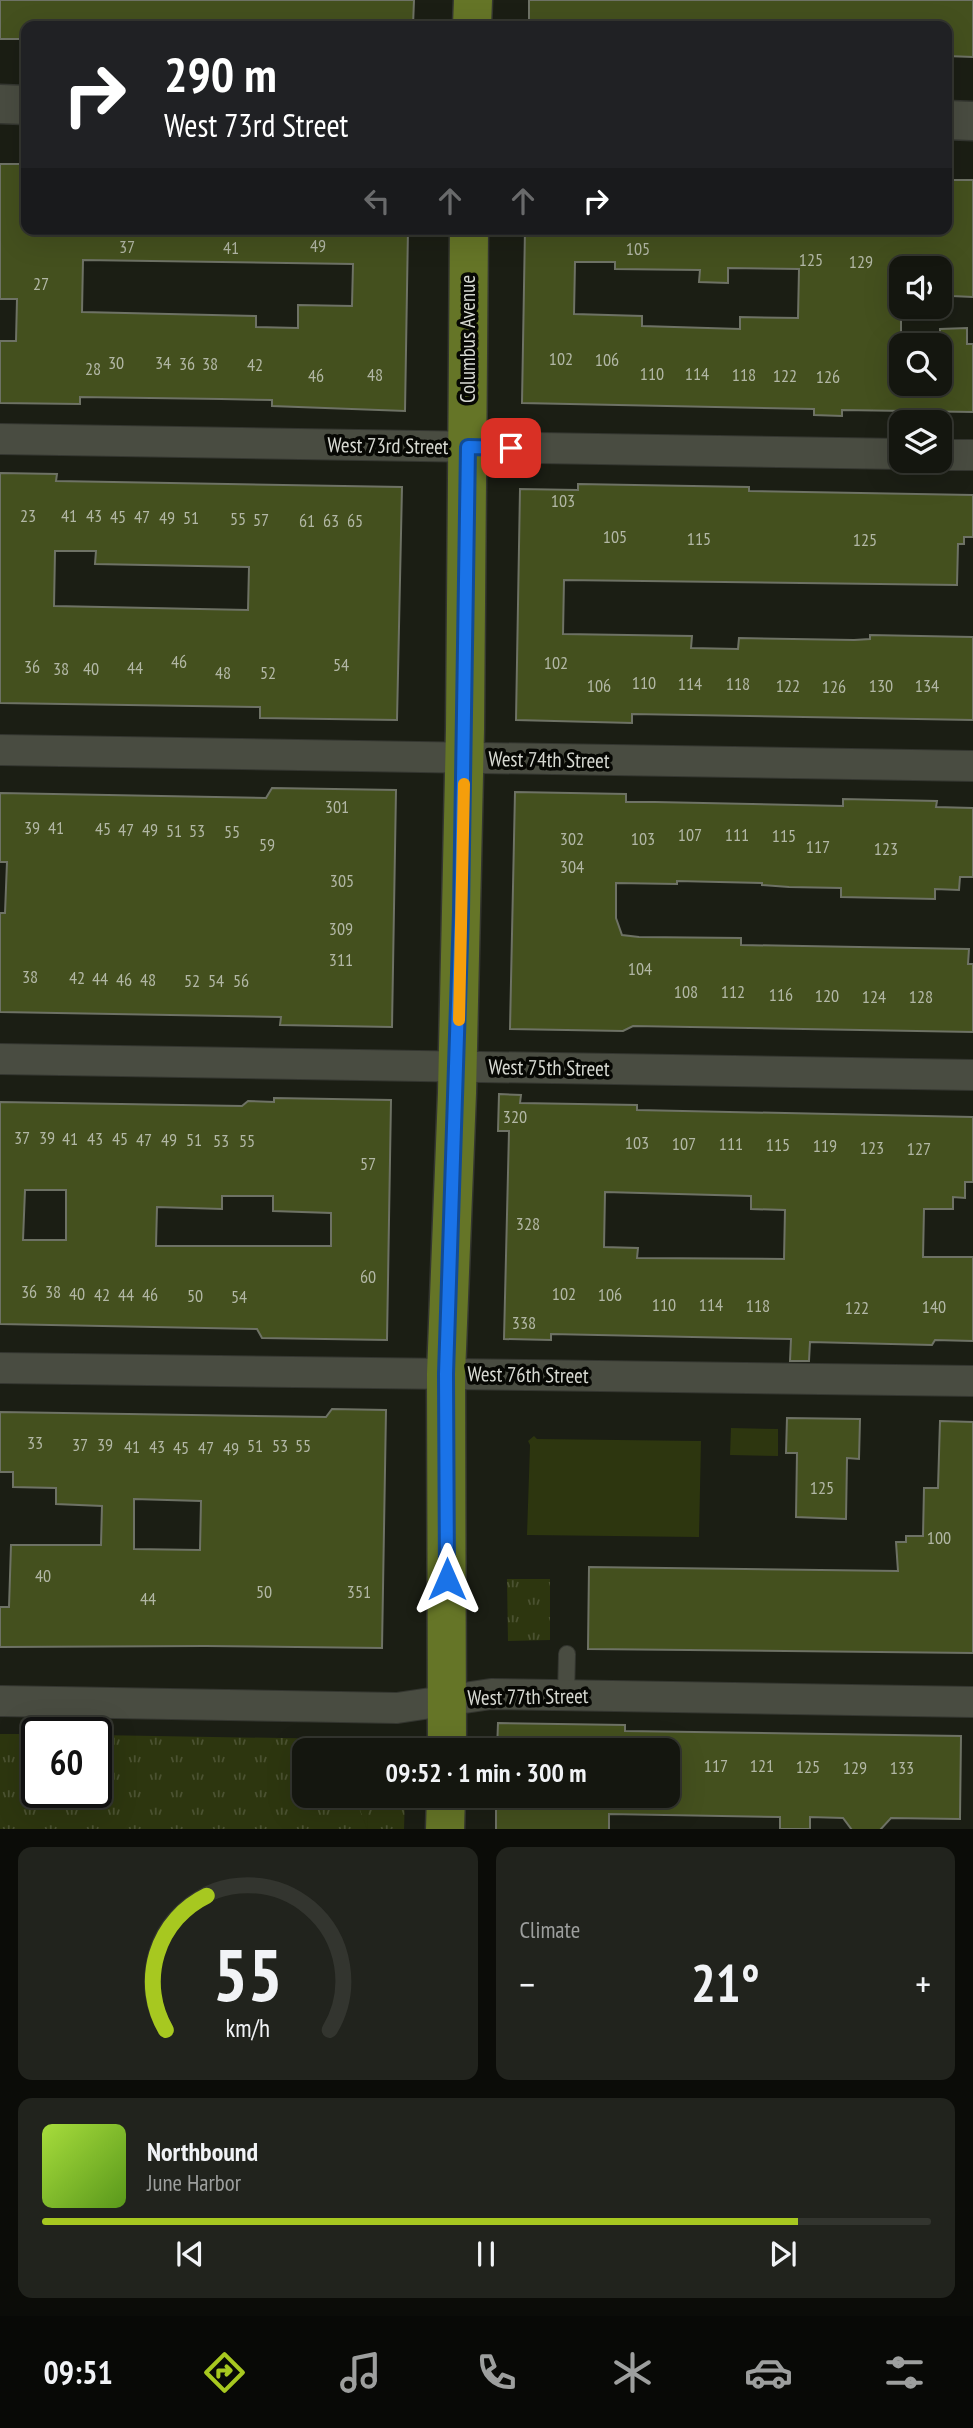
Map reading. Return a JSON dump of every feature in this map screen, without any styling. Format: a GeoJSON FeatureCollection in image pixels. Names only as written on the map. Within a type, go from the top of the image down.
{"type":"FeatureCollection","features":[{"type":"Feature","properties":{"kind":"main road"},"geometry":{"type":"LineString","coordinates":[[472,21],[473,0]]}},
{"type":"Feature","properties":{"kind":"main road"},"geometry":{"type":"LineString","coordinates":[[0,104],[21,105]]}},
{"type":"Feature","properties":{"kind":"main road"},"geometry":{"type":"LineString","coordinates":[[952,120],[973,121]]}},
{"type":"Feature","properties":{"kind":"main road","name":"Columbus Avenue"},"geometry":{"type":"LineString","coordinates":[[447,1738],[446,1374],[465,759],[469,235]]}},
{"type":"Feature","properties":{"kind":"main road"},"geometry":{"type":"LineString","coordinates":[[445,1829],[446,1808]]}},
{"type":"Feature","properties":{"kind":"street","name":"West 73rd Street"},"geometry":{"type":"LineString","coordinates":[[0,439],[889,454]]}},
{"type":"Feature","properties":{"kind":"street"},"geometry":{"type":"LineString","coordinates":[[952,455],[973,455]]}},
{"type":"Feature","properties":{"kind":"street","name":"West 74th Street"},"geometry":{"type":"LineString","coordinates":[[0,750],[973,766]]}},
{"type":"Feature","properties":{"kind":"street","name":"West 75th Street"},"geometry":{"type":"LineString","coordinates":[[0,1059],[973,1075]]}},
{"type":"Feature","properties":{"kind":"street","name":"West 76th Street"},"geometry":{"type":"LineString","coordinates":[[0,1368],[973,1381]]}},
{"type":"Feature","properties":{"kind":"street","name":"West 77th Street"},"geometry":{"type":"LineString","coordinates":[[0,1701],[397,1708],[491,1693],[973,1702]]}},
{"type":"Feature","properties":{"kind":"lane"},"geometry":{"type":"LineString","coordinates":[[566,1695],[567,1654]]}},
{"type":"Feature","properties":{"kind":"green space"},"geometry":{"type":"Polygon","coordinates":[[[731,1428],[778,1429],[778,1456],[730,1455],[731,1428]]]}},
{"type":"Feature","properties":{"kind":"green space"},"geometry":{"type":"Polygon","coordinates":[[[534,1436],[537,1439],[701,1441],[699,1537],[527,1535],[528,1441],[534,1436]]]}},
{"type":"Feature","properties":{"kind":"green space"},"geometry":{"type":"Polygon","coordinates":[[[507,1579],[550,1579],[550,1640],[508,1641],[507,1579]]]}},
{"type":"Feature","properties":{"kind":"green space"},"geometry":{"type":"Polygon","coordinates":[[[0,1734],[21,1734],[21,1808],[112,1808],[112,1735],[292,1738],[292,1808],[405,1808],[404,1829],[0,1829],[0,1734]]]}},
{"type":"Feature","properties":{"kind":"green space"},"geometry":{"type":"Polygon","coordinates":[[[359,1808],[368,1808],[367,1829],[359,1808]]]}},
{"type":"Feature","properties":{"kind":"building"},"geometry":{"type":"Polygon","coordinates":[[[0,0],[414,0],[413,21],[21,21],[21,39],[0,39],[0,0]]]}},
{"type":"Feature","properties":{"kind":"building"},"geometry":{"type":"Polygon","coordinates":[[[529,0],[973,0],[973,57],[952,56],[952,21],[529,21],[529,0]]]}},
{"type":"Feature","properties":{"kind":"building"},"geometry":{"type":"Polygon","coordinates":[[[0,164],[21,164],[21,235],[408,235],[405,411],[272,406],[272,400],[80,397],[80,404],[0,403],[0,341],[16,341],[17,299],[0,299],[0,164]],[[83,260],[82,312],[256,316],[256,327],[298,328],[298,305],[352,306],[353,264],[83,260]]]}},
{"type":"Feature","properties":{"kind":"building"},"geometry":{"type":"Polygon","coordinates":[[[952,180],[973,180],[973,297],[952,296],[952,256],[889,256],[889,319],[901,319],[901,333],[889,333],[889,396],[952,396],[952,333],[940,333],[940,329],[967,328],[967,344],[973,344],[973,412],[842,410],[842,416],[814,415],[814,409],[522,403],[525,235],[952,235],[952,180]],[[575,262],[574,314],[642,316],[642,326],[740,329],[740,317],[798,318],[799,269],[728,268],[728,283],[699,282],[700,270],[615,269],[615,262],[575,262]]]}},
{"type":"Feature","properties":{"kind":"building"},"geometry":{"type":"Polygon","coordinates":[[[0,473],[57,474],[56,481],[402,487],[397,720],[260,718],[260,707],[0,703],[0,473]],[[55,551],[54,606],[248,610],[249,567],[95,564],[96,551],[55,551]]]}},
{"type":"Feature","properties":{"kind":"building"},"geometry":{"type":"Polygon","coordinates":[[[578,484],[749,487],[749,491],[973,495],[973,537],[964,537],[964,544],[958,544],[957,585],[564,580],[563,634],[692,636],[691,648],[738,649],[739,638],[854,640],[870,639],[870,635],[973,637],[973,720],[632,714],[632,723],[516,720],[520,489],[578,490],[578,484]]]}},
{"type":"Feature","properties":{"kind":"building"},"geometry":{"type":"Polygon","coordinates":[[[272,788],[396,790],[392,1027],[280,1025],[281,1017],[0,1012],[0,913],[5,913],[7,862],[0,862],[0,793],[266,798],[272,788]]]}},
{"type":"Feature","properties":{"kind":"building"},"geometry":{"type":"Polygon","coordinates":[[[515,792],[626,794],[626,802],[843,806],[843,799],[937,801],[936,807],[973,808],[973,877],[960,877],[959,890],[935,889],[935,899],[841,897],[841,888],[789,887],[762,883],[616,883],[616,918],[622,935],[639,937],[741,938],[741,945],[969,949],[968,964],[973,964],[973,1032],[633,1026],[623,1031],[510,1029],[515,792]]]}},
{"type":"Feature","properties":{"kind":"building"},"geometry":{"type":"Polygon","coordinates":[[[499,1094],[521,1095],[520,1103],[637,1105],[637,1110],[973,1117],[973,1182],[965,1182],[965,1198],[953,1197],[953,1209],[924,1209],[923,1257],[973,1257],[973,1341],[935,1340],[932,1345],[810,1342],[809,1361],[790,1361],[791,1339],[551,1334],[551,1340],[504,1339],[509,1131],[498,1131],[499,1094]],[[605,1192],[604,1247],[638,1248],[637,1258],[784,1259],[785,1210],[751,1209],[751,1196],[605,1192]]]}},
{"type":"Feature","properties":{"kind":"building"},"geometry":{"type":"Polygon","coordinates":[[[274,1098],[391,1100],[387,1340],[262,1338],[257,1329],[0,1324],[0,1102],[242,1106],[248,1101],[274,1102],[274,1098]],[[25,1190],[23,1240],[66,1240],[66,1190],[25,1190]],[[222,1196],[222,1209],[157,1207],[156,1246],[331,1246],[331,1213],[273,1211],[273,1196],[222,1196]]]}},
{"type":"Feature","properties":{"kind":"building"},"geometry":{"type":"Polygon","coordinates":[[[332,1409],[386,1410],[382,1648],[0,1647],[0,1607],[9,1607],[11,1545],[101,1545],[102,1506],[56,1504],[56,1488],[13,1487],[13,1472],[0,1472],[0,1412],[326,1417],[332,1409]],[[134,1499],[134,1549],[200,1550],[201,1501],[134,1499]]]}},
{"type":"Feature","properties":{"kind":"building"},"geometry":{"type":"Polygon","coordinates":[[[787,1418],[860,1419],[859,1459],[847,1458],[846,1519],[796,1517],[797,1453],[786,1453],[787,1418]]]}},
{"type":"Feature","properties":{"kind":"building"},"geometry":{"type":"Polygon","coordinates":[[[940,1421],[973,1422],[973,1653],[588,1649],[589,1567],[898,1571],[896,1542],[906,1542],[906,1536],[923,1536],[924,1488],[938,1488],[940,1421]]]}},
{"type":"Feature","properties":{"kind":"building"},"geometry":{"type":"Polygon","coordinates":[[[498,1723],[625,1725],[625,1731],[961,1736],[960,1819],[891,1818],[881,1829],[851,1829],[843,1818],[810,1817],[810,1829],[780,1829],[780,1817],[609,1814],[609,1829],[496,1829],[496,1808],[680,1808],[680,1738],[497,1738],[498,1723]]]}},
{"type":"Feature","properties":{"kind":"slow traffic"},"geometry":{"type":"LineString","coordinates":[[459,1020],[464,784]]}},
{"type":"Feature","properties":{"kind":"route"},"geometry":{"type":"LineString","coordinates":[[447,1579],[446,1374],[457,1093],[468,447],[511,448]]}}]}
